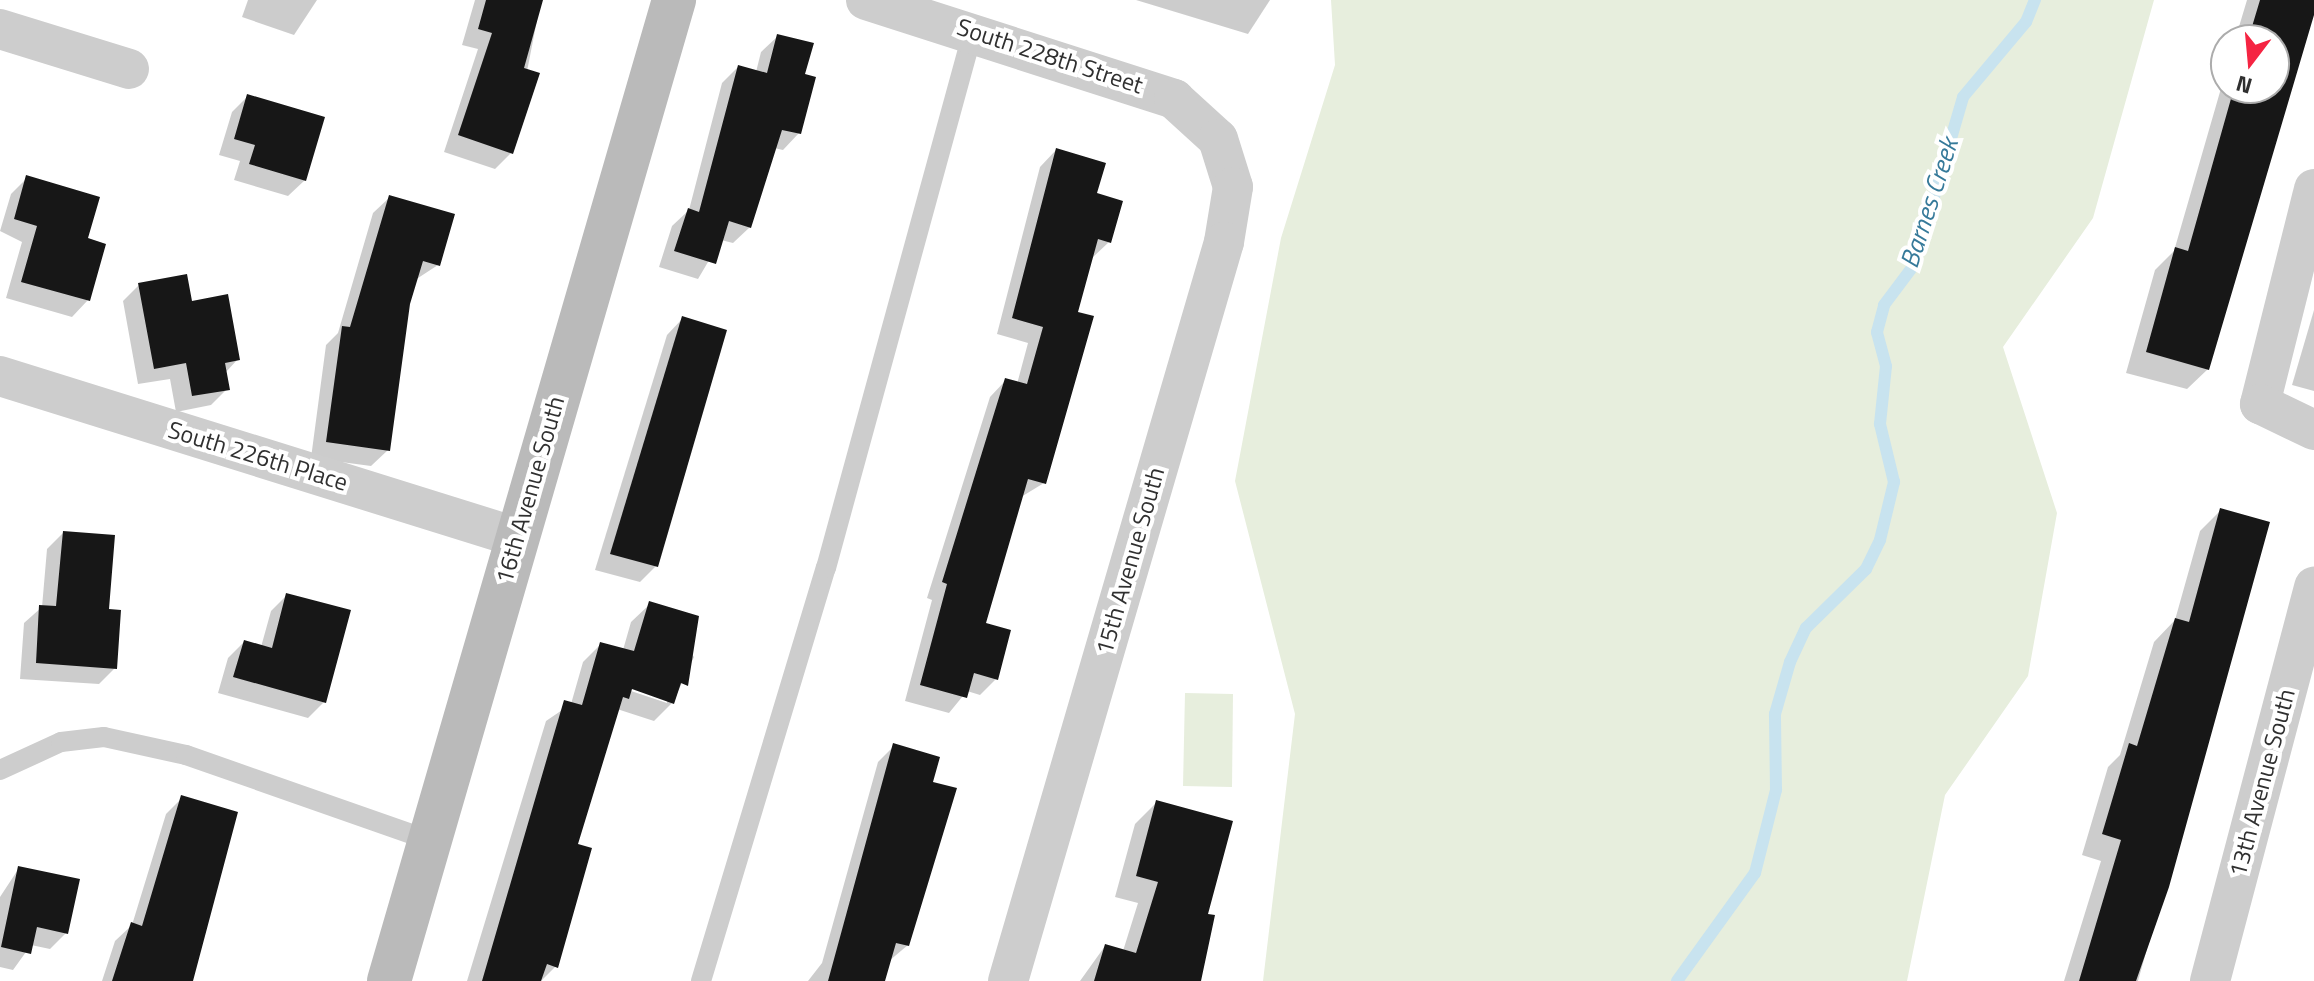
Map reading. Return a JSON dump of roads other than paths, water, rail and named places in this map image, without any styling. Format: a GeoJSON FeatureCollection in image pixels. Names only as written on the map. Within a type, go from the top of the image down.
{"type":"FeatureCollection","features":[{"type":"Feature","properties":{"kind":"street","name":"16th Avenue South"},"geometry":{"type":"LineString","coordinates":[[389,981],[674,0]]}},
{"type":"Feature","properties":{"kind":"street","name":"South 228th Street"},"geometry":{"type":"LineString","coordinates":[[866,0],[1127,78],[1174,99],[1218,139]]}},
{"type":"Feature","properties":{"kind":"street"},"geometry":{"type":"LineString","coordinates":[[0,29],[129,69]]}},
{"type":"Feature","properties":{"kind":"street","name":"15th Avenue South"},"geometry":{"type":"LineString","coordinates":[[1008,981],[1224,242],[1233,187],[1218,139]]}},
{"type":"Feature","properties":{"kind":"street"},"geometry":{"type":"LineString","coordinates":[[2314,189],[2260,404],[2314,430]]}},
{"type":"Feature","properties":{"kind":"street","name":"South 226th Place"},"geometry":{"type":"LineString","coordinates":[[0,376],[516,537]]}},
{"type":"Feature","properties":{"kind":"street","name":"13th Avenue South"},"geometry":{"type":"LineString","coordinates":[[2210,981],[2314,586]]}},
{"type":"Feature","properties":{"kind":"lane"},"geometry":{"type":"LineString","coordinates":[[701,981],[826,568],[973,31]]}},
{"type":"Feature","properties":{"kind":"lane"},"geometry":{"type":"LineString","coordinates":[[0,770],[61,742],[104,737],[186,755],[429,840]]}},
{"type":"Feature","properties":{"kind":"waterway","name":"Barnes Creek"},"geometry":{"type":"LineString","coordinates":[[1677,981],[1755,873],[1776,790],[1775,714],[1790,662],[1806,628],[1866,569],[1880,540],[1894,482],[1880,424],[1886,366],[1877,332],[1884,305],[1914,265],[1963,97],[2026,22],[2035,0]]}}]}
